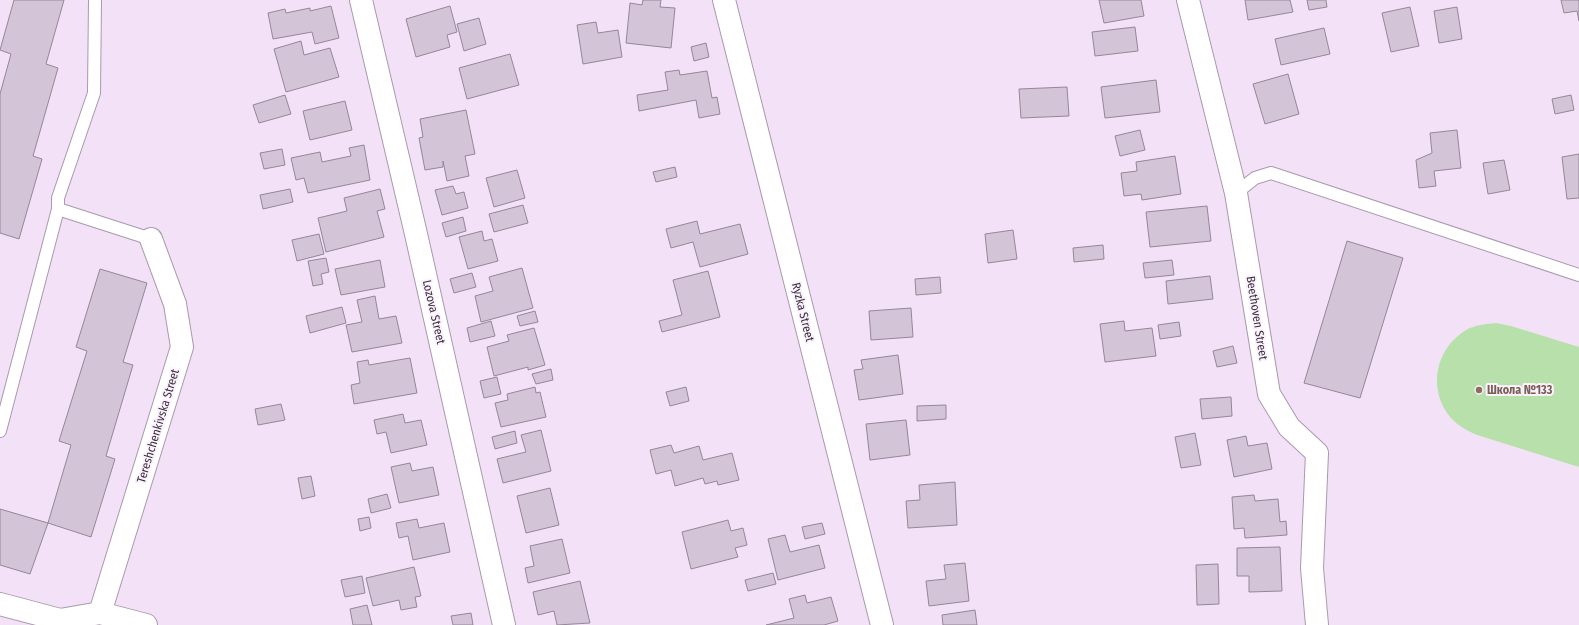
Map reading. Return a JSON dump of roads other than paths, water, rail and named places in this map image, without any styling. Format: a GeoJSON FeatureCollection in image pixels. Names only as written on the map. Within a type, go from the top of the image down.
{"type":"FeatureCollection","features":[{"type":"Feature","properties":{"kind":"street","name":"Lozova Street"},"geometry":{"type":"LineString","coordinates":[[360,0],[416,234],[504,625]]}},
{"type":"Feature","properties":{"kind":"street","name":"Ryzka Street"},"geometry":{"type":"LineString","coordinates":[[724,0],[882,625]]}},
{"type":"Feature","properties":{"kind":"street","name":"Beethoven Street"},"geometry":{"type":"LineString","coordinates":[[1188,0],[1236,193],[1270,394],[1289,427],[1317,453],[1312,568],[1317,625]]}},
{"type":"Feature","properties":{"kind":"street","name":"Tereshchenkivska Street"},"geometry":{"type":"LineString","coordinates":[[100,613],[182,347],[175,304],[151,239]]}},
{"type":"Feature","properties":{"kind":"street"},"geometry":{"type":"LineString","coordinates":[[0,604],[60,620],[100,613],[146,625]]}},
{"type":"Feature","properties":{"kind":"lane"},"geometry":{"type":"LineString","coordinates":[[0,431],[58,209],[58,198],[94,93],[95,0]]}},
{"type":"Feature","properties":{"kind":"lane"},"geometry":{"type":"LineString","coordinates":[[1236,193],[1255,178],[1271,173],[1579,275]]}},
{"type":"Feature","properties":{"kind":"lane"},"geometry":{"type":"LineString","coordinates":[[58,209],[151,239]]}},
{"type":"Feature","properties":{"kind":"place","name":"Школа №133"},"geometry":{"type":"Point","coordinates":[1479,390]}}]}
